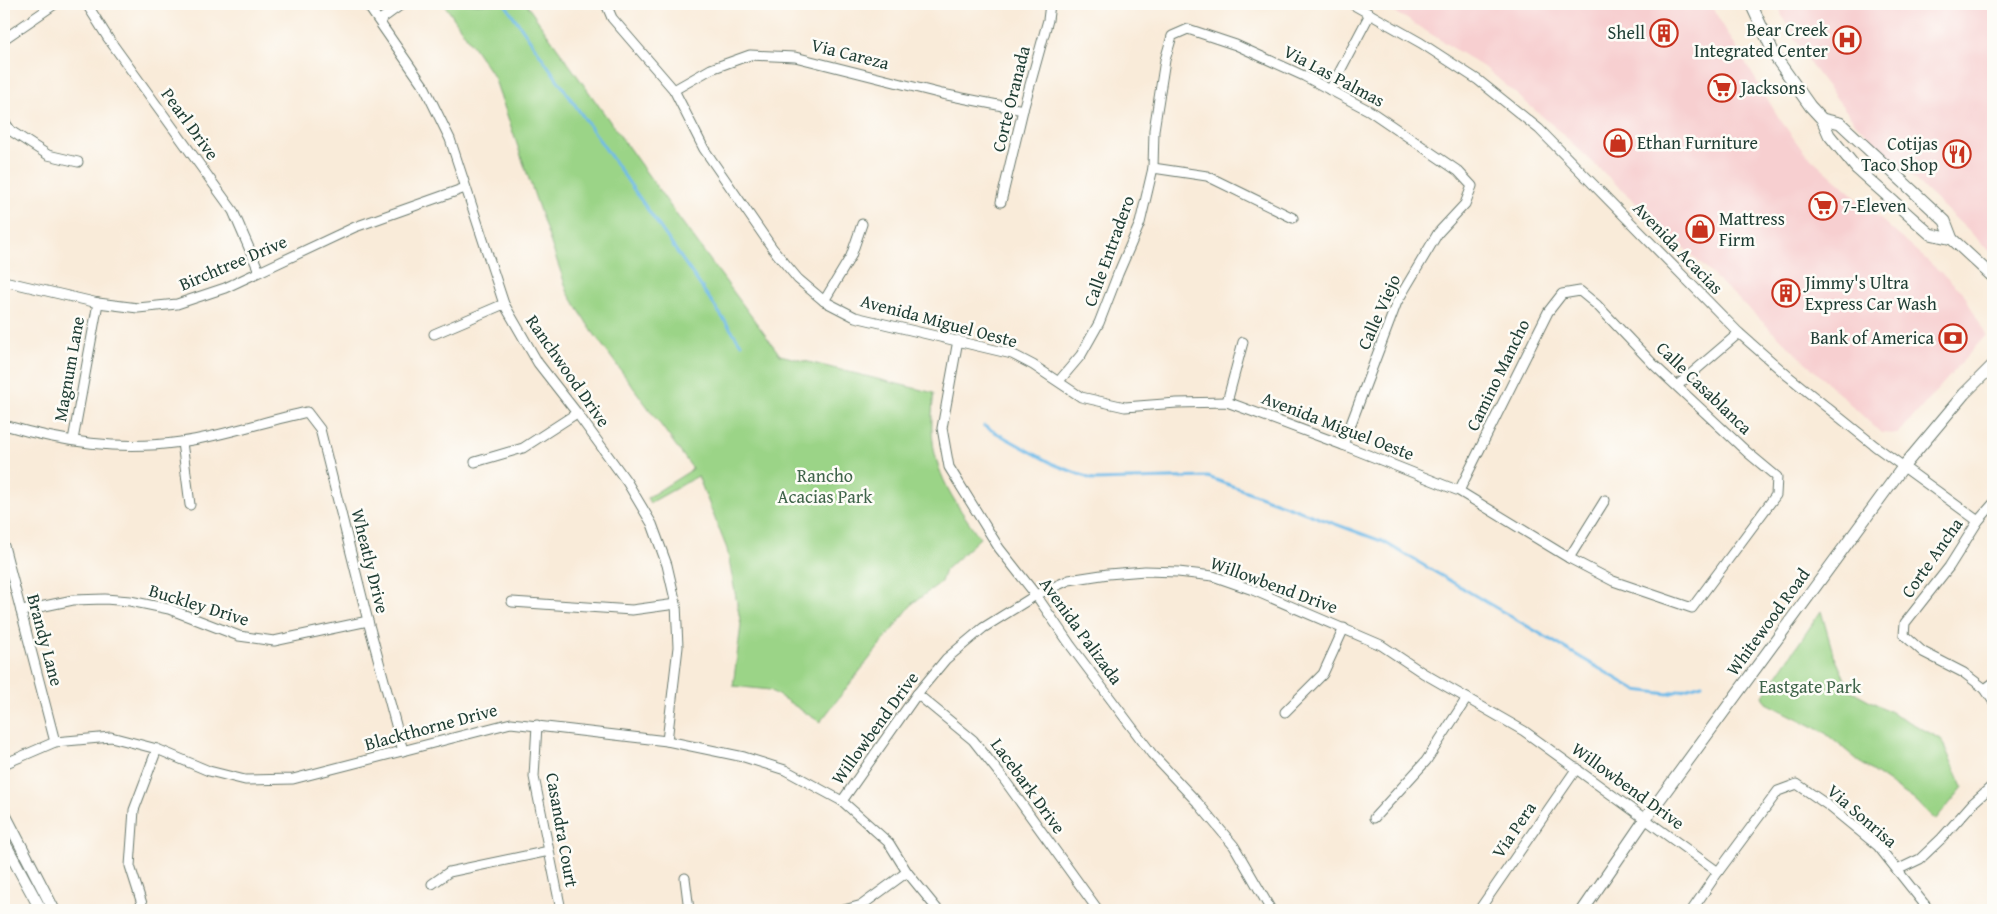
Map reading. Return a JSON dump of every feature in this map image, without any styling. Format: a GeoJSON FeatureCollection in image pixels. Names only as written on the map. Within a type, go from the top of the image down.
{"type":"FeatureCollection","features":[{"type":"Feature","properties":{"kind":"main road"},"geometry":{"type":"LineString","coordinates":[[1751,4],[1776,58],[1822,120],[1829,135],[1857,169],[1930,234],[1952,239]]}},
{"type":"Feature","properties":{"kind":"main road"},"geometry":{"type":"LineString","coordinates":[[1822,120],[1840,123],[1945,221],[1952,239],[1993,277]]}},
{"type":"Feature","properties":{"kind":"main road","name":"Whitewood Road"},"geometry":{"type":"LineString","coordinates":[[1583,910],[1646,818],[1903,466],[1964,394],[1993,365]]}},
{"type":"Feature","properties":{"kind":"main road"},"geometry":{"type":"LineString","coordinates":[[4,812],[45,909]]}},
{"type":"Feature","properties":{"kind":"main road"},"geometry":{"type":"LineString","coordinates":[[4,842],[45,909]]}},
{"type":"Feature","properties":{"kind":"street"},"geometry":{"type":"LineString","coordinates":[[4,39],[55,4]]}},
{"type":"Feature","properties":{"kind":"street","name":"Pearl Drive"},"geometry":{"type":"LineString","coordinates":[[83,4],[88,6],[108,38],[233,211],[259,271]]}},
{"type":"Feature","properties":{"kind":"street","name":"Ranchwood Drive"},"geometry":{"type":"LineString","coordinates":[[367,4],[380,20],[425,88],[450,140],[504,304],[538,363],[627,482],[652,524],[668,565],[676,604],[678,647],[666,741]]}},
{"type":"Feature","properties":{"kind":"street"},"geometry":{"type":"LineString","coordinates":[[380,20],[402,4]]}},
{"type":"Feature","properties":{"kind":"street","name":"Avenida Miguel Oeste"},"geometry":{"type":"LineString","coordinates":[[606,4],[612,18],[674,90],[704,149],[773,249],[798,279],[824,301],[855,317],[1012,354],[1034,365],[1081,397],[1125,407],[1227,402],[1459,490],[1569,558],[1613,581],[1692,608]]}},
{"type":"Feature","properties":{"kind":"street","name":"Corte Oranada"},"geometry":{"type":"LineString","coordinates":[[1001,202],[1023,110],[1048,20],[1050,4]]}},
{"type":"Feature","properties":{"kind":"street","name":"Avenida Acacias"},"geometry":{"type":"LineString","coordinates":[[1352,4],[1478,80],[1539,129],[1739,333],[1788,376],[1903,466],[1978,521]]}},
{"type":"Feature","properties":{"kind":"street"},"geometry":{"type":"LineString","coordinates":[[1330,90],[1370,14]]}},
{"type":"Feature","properties":{"kind":"street","name":"Via Las Palmas"},"geometry":{"type":"LineString","coordinates":[[1165,60],[1172,36],[1188,30],[1236,45],[1330,90],[1370,111],[1458,171],[1472,186],[1465,204]]}},
{"type":"Feature","properties":{"kind":"street","name":"Via Careza"},"geometry":{"type":"LineString","coordinates":[[674,90],[711,69],[750,55],[795,57],[942,94],[1023,110]]}},
{"type":"Feature","properties":{"kind":"street","name":"Calle Entradero"},"geometry":{"type":"LineString","coordinates":[[1058,381],[1082,354],[1099,323],[1140,223],[1153,168],[1154,130],[1165,60]]}},
{"type":"Feature","properties":{"kind":"street"},"geometry":{"type":"LineString","coordinates":[[4,121],[11,131],[48,155],[78,162]]}},
{"type":"Feature","properties":{"kind":"street"},"geometry":{"type":"LineString","coordinates":[[1153,168],[1207,176],[1293,218]]}},
{"type":"Feature","properties":{"kind":"street","name":"Birchtree Drive"},"geometry":{"type":"LineString","coordinates":[[4,281],[98,303],[138,308],[176,304],[225,288],[355,227],[465,188]]}},
{"type":"Feature","properties":{"kind":"street","name":"Calle Viejo"},"geometry":{"type":"LineString","coordinates":[[1343,445],[1397,302],[1438,233],[1465,204]]}},
{"type":"Feature","properties":{"kind":"street"},"geometry":{"type":"LineString","coordinates":[[824,301],[850,256],[862,224]]}},
{"type":"Feature","properties":{"kind":"street","name":"Calle Casablanca"},"geometry":{"type":"LineString","coordinates":[[1580,290],[1598,305],[1654,365],[1678,385],[1747,452],[1777,477],[1776,495],[1692,608]]}},
{"type":"Feature","properties":{"kind":"street","name":"Camino Mancho"},"geometry":{"type":"LineString","coordinates":[[1459,490],[1548,312],[1562,294],[1580,290]]}},
{"type":"Feature","properties":{"kind":"street","name":"Magnum Lane"},"geometry":{"type":"LineString","coordinates":[[73,440],[98,303]]}},
{"type":"Feature","properties":{"kind":"street"},"geometry":{"type":"LineString","coordinates":[[434,334],[504,304]]}},
{"type":"Feature","properties":{"kind":"street"},"geometry":{"type":"LineString","coordinates":[[1678,385],[1739,333]]}},
{"type":"Feature","properties":{"kind":"street","name":"Avenida Palizada"},"geometry":{"type":"LineString","coordinates":[[958,340],[942,428],[949,467],[999,548],[1036,595],[1071,646],[1152,754],[1197,802],[1234,846],[1271,910]]}},
{"type":"Feature","properties":{"kind":"street"},"geometry":{"type":"LineString","coordinates":[[1227,402],[1243,342]]}},
{"type":"Feature","properties":{"kind":"street","name":"Wheatly Drive"},"geometry":{"type":"LineString","coordinates":[[182,442],[307,412],[320,429],[403,751]]}},
{"type":"Feature","properties":{"kind":"street"},"geometry":{"type":"LineString","coordinates":[[475,462],[523,448],[577,413]]}},
{"type":"Feature","properties":{"kind":"street"},"geometry":{"type":"LineString","coordinates":[[4,425],[29,432],[110,446],[146,446],[182,442],[190,505]]}},
{"type":"Feature","properties":{"kind":"street"},"geometry":{"type":"LineString","coordinates":[[1569,558],[1605,500]]}},
{"type":"Feature","properties":{"kind":"street","name":"Corte Ancha"},"geometry":{"type":"LineString","coordinates":[[1985,690],[1964,673],[1923,652],[1904,635],[1905,623],[1949,567],[1978,521],[1993,504]]}},
{"type":"Feature","properties":{"kind":"street","name":"Brandy Lane"},"geometry":{"type":"LineString","coordinates":[[4,546],[55,742]]}},
{"type":"Feature","properties":{"kind":"street","name":"Willowbend Drive"},"geometry":{"type":"LineString","coordinates":[[842,801],[917,694],[946,660],[983,628],[1036,595],[1069,580],[1108,574],[1178,572],[1213,576],[1344,628],[1381,645],[1423,673],[1524,731],[1718,872]]}},
{"type":"Feature","properties":{"kind":"street","name":"Buckley Drive"},"geometry":{"type":"LineString","coordinates":[[21,611],[73,600],[105,599],[130,601],[169,608],[240,636],[274,641],[368,621]]}},
{"type":"Feature","properties":{"kind":"street"},"geometry":{"type":"LineString","coordinates":[[512,602],[632,610],[676,604]]}},
{"type":"Feature","properties":{"kind":"street"},"geometry":{"type":"LineString","coordinates":[[1286,712],[1323,674],[1344,628]]}},
{"type":"Feature","properties":{"kind":"street"},"geometry":{"type":"LineString","coordinates":[[1993,682],[1985,690],[1993,701]]}},
{"type":"Feature","properties":{"kind":"street","name":"Lacebark Drive"},"geometry":{"type":"LineString","coordinates":[[917,694],[973,740],[1003,778],[1098,910]]}},
{"type":"Feature","properties":{"kind":"street"},"geometry":{"type":"LineString","coordinates":[[1374,818],[1426,761],[1467,698]]}},
{"type":"Feature","properties":{"kind":"street","name":"Blackthorne Drive"},"geometry":{"type":"LineString","coordinates":[[4,764],[55,742],[111,737],[157,749],[209,771],[245,780],[293,779],[511,723],[666,741],[744,757],[785,770],[842,801],[889,843],[907,872],[938,910]]}},
{"type":"Feature","properties":{"kind":"street","name":"Casandra Court"},"geometry":{"type":"LineString","coordinates":[[537,725],[534,777],[561,910]]}},
{"type":"Feature","properties":{"kind":"street"},"geometry":{"type":"LineString","coordinates":[[144,910],[130,866],[134,810],[157,749]]}},
{"type":"Feature","properties":{"kind":"street","name":"Via Pera"},"geometry":{"type":"LineString","coordinates":[[1479,910],[1577,768]]}},
{"type":"Feature","properties":{"kind":"street","name":"Via Sonrisa"},"geometry":{"type":"LineString","coordinates":[[1718,872],[1766,810],[1778,791],[1797,784],[1829,806],[1878,846],[1929,910]]}},
{"type":"Feature","properties":{"kind":"street"},"geometry":{"type":"LineString","coordinates":[[1897,870],[1920,859],[1942,838],[1973,803],[1993,785]]}},
{"type":"Feature","properties":{"kind":"street"},"geometry":{"type":"LineString","coordinates":[[432,884],[450,872],[548,851]]}},
{"type":"Feature","properties":{"kind":"street"},"geometry":{"type":"LineString","coordinates":[[844,910],[862,905],[907,872]]}},
{"type":"Feature","properties":{"kind":"street"},"geometry":{"type":"LineString","coordinates":[[1692,910],[1718,872]]}},
{"type":"Feature","properties":{"kind":"street"},"geometry":{"type":"LineString","coordinates":[[685,878],[689,910]]}},
{"type":"Feature","properties":{"kind":"shaded area"},"geometry":{"type":"Polygon","coordinates":[[[1378,4],[1710,4],[1779,118],[1803,151],[1963,292],[1986,335],[1898,434],[1881,433],[1556,128],[1488,70],[1407,19],[1378,4]]]}},
{"type":"Feature","properties":{"kind":"shaded area"},"geometry":{"type":"Polygon","coordinates":[[[1779,4],[1993,4],[1993,254],[1857,125],[1807,60],[1782,16],[1779,4]]]}},
{"type":"Feature","properties":{"kind":"green space","name":"Rancho Acacias Park"},"geometry":{"type":"Polygon","coordinates":[[[444,4],[526,4],[676,214],[780,355],[934,393],[932,436],[940,471],[956,503],[980,538],[945,570],[941,582],[913,603],[820,722],[770,690],[733,686],[741,625],[727,549],[698,476],[650,503],[647,498],[693,469],[592,331],[568,293],[494,77],[444,4]]]}},
{"type":"Feature","properties":{"kind":"green space","name":"Eastgate Park"},"geometry":{"type":"Polygon","coordinates":[[[1821,611],[1833,653],[1850,690],[1941,739],[1963,787],[1936,820],[1913,799],[1866,767],[1824,732],[1767,703],[1763,696],[1821,611]]]}},
{"type":"Feature","properties":{"kind":"waterway"},"geometry":{"type":"LineString","coordinates":[[505,4],[741,344]]}},
{"type":"Feature","properties":{"kind":"waterway"},"geometry":{"type":"LineString","coordinates":[[984,426],[1053,464],[1094,480],[1208,477],[1384,542],[1636,690],[1668,694],[1702,684]]}},
{"type":"Feature","properties":{"kind":"place","name":"Shell"},"geometry":{"type":"Point","coordinates":[1664,33]}},
{"type":"Feature","properties":{"kind":"place","name":"Bear Creek Integrated Center"},"geometry":{"type":"Point","coordinates":[1847,40]}},
{"type":"Feature","properties":{"kind":"place","name":"Jacksons"},"geometry":{"type":"Point","coordinates":[1722,88]}},
{"type":"Feature","properties":{"kind":"place","name":"Ethan Furniture"},"geometry":{"type":"Point","coordinates":[1618,143]}},
{"type":"Feature","properties":{"kind":"place","name":"Cotijas Taco Shop"},"geometry":{"type":"Point","coordinates":[1957,154]}},
{"type":"Feature","properties":{"kind":"place","name":"7-Eleven"},"geometry":{"type":"Point","coordinates":[1823,206]}},
{"type":"Feature","properties":{"kind":"place","name":"Mattress Firm"},"geometry":{"type":"Point","coordinates":[1700,229]}},
{"type":"Feature","properties":{"kind":"place","name":"Jimmy's Ultra Express Car Wash"},"geometry":{"type":"Point","coordinates":[1786,293]}},
{"type":"Feature","properties":{"kind":"place","name":"Bank of America"},"geometry":{"type":"Point","coordinates":[1953,338]}}]}
